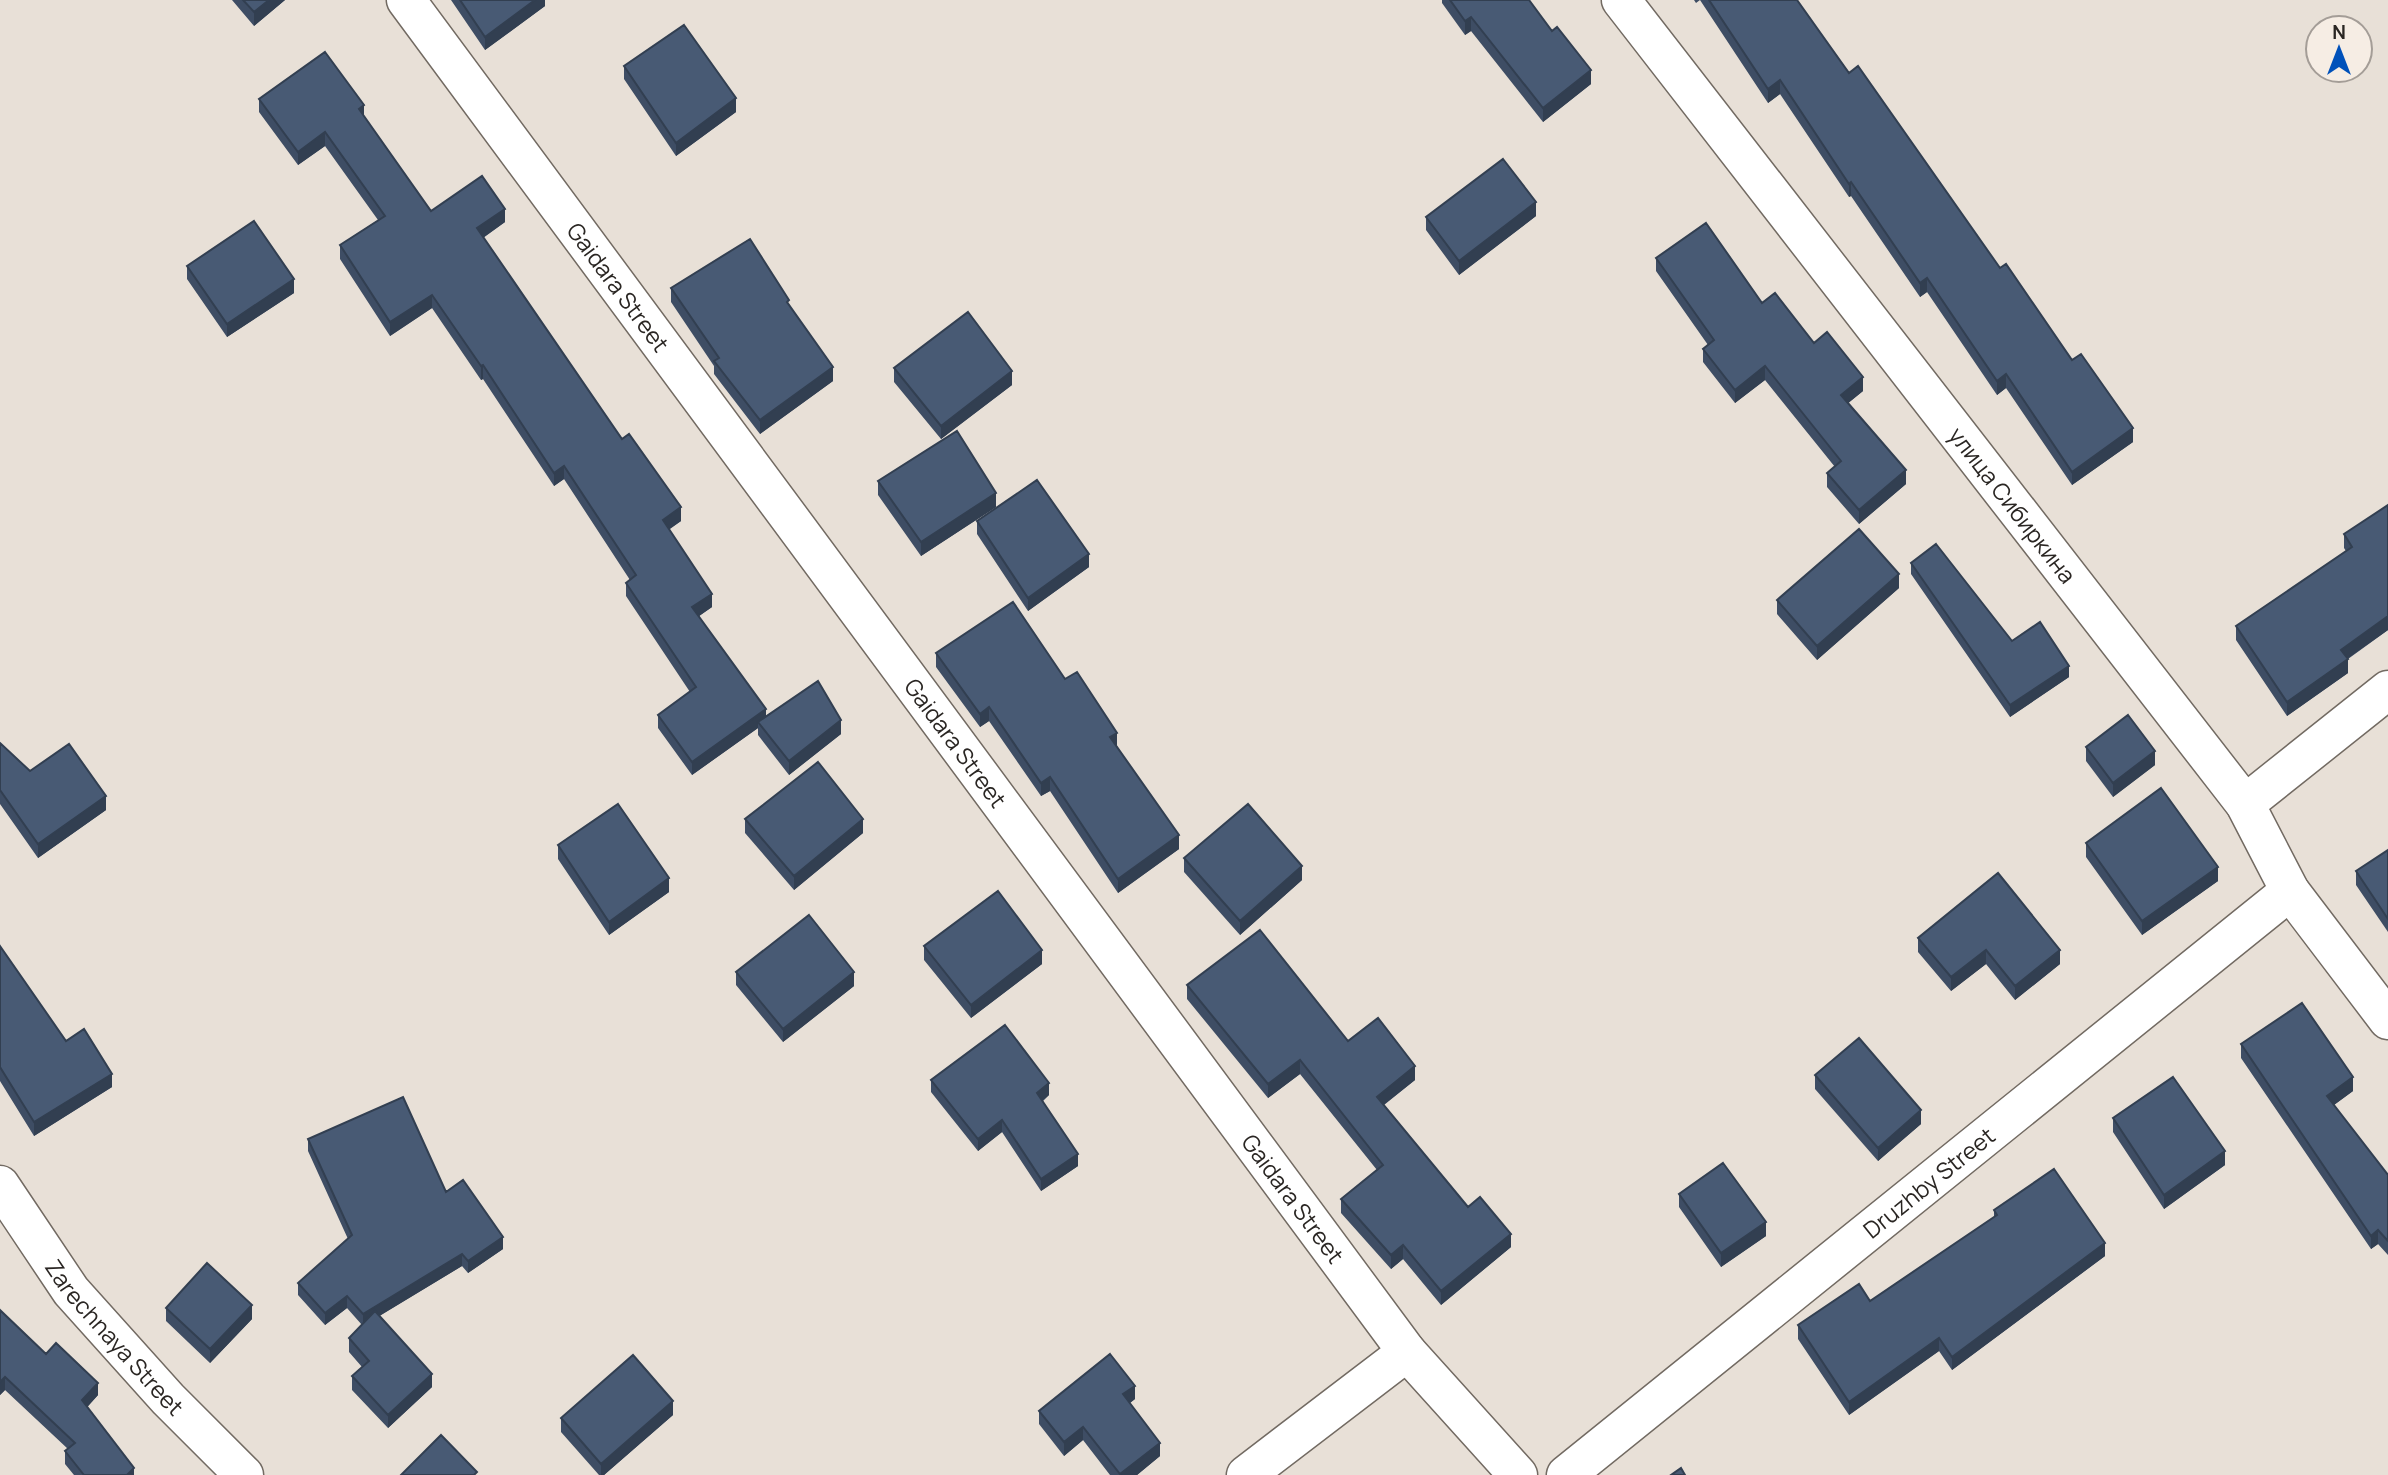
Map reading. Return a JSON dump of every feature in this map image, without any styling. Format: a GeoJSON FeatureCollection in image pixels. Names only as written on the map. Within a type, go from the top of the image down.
{"type":"FeatureCollection","features":[{"type":"Feature","properties":{"kind":"street","name":"Gaidara Street"},"geometry":{"type":"LineString","coordinates":[[406,0],[1407,1352],[1518,1475]]}},
{"type":"Feature","properties":{"kind":"street","name":"улица Сибиркина"},"geometry":{"type":"LineString","coordinates":[[1621,0],[2245,804],[2290,891],[2388,1020]]}},
{"type":"Feature","properties":{"kind":"street"},"geometry":{"type":"LineString","coordinates":[[2245,804],[2388,690]]}},
{"type":"Feature","properties":{"kind":"street","name":"Druzhby Street"},"geometry":{"type":"LineString","coordinates":[[1566,1475],[2290,891]]}},
{"type":"Feature","properties":{"kind":"street","name":"Zarechnaya Street"},"geometry":{"type":"LineString","coordinates":[[0,1185],[71,1291],[167,1399],[244,1475]]}},
{"type":"Feature","properties":{"kind":"street"},"geometry":{"type":"LineString","coordinates":[[1246,1475],[1407,1352]]}},
{"type":"Feature","properties":{"kind":"building"},"geometry":{"type":"Polygon","coordinates":[[[243,0],[269,0],[254,12],[243,0]]]}},
{"type":"Feature","properties":{"kind":"building"},"geometry":{"type":"Polygon","coordinates":[[[460,0],[535,0],[485,37],[460,0]]]}},
{"type":"Feature","properties":{"kind":"building"},"geometry":{"type":"Polygon","coordinates":[[[1450,0],[1529,0],[1552,31],[1557,27],[1591,70],[1543,108],[1471,17],[1465,21],[1450,0]]]}},
{"type":"Feature","properties":{"kind":"building"},"geometry":{"type":"Polygon","coordinates":[[[1709,0],[1797,0],[1849,73],[1858,66],[2000,268],[2006,264],[2072,360],[2081,354],[2133,428],[2072,472],[2006,374],[1997,381],[1927,278],[1920,283],[1851,182],[1849,184],[1780,80],[1768,89],[1709,0]]]}},
{"type":"Feature","properties":{"kind":"building"},"geometry":{"type":"Polygon","coordinates":[[[684,25],[736,98],[676,143],[624,66],[684,25]]]}},
{"type":"Feature","properties":{"kind":"building"},"geometry":{"type":"Polygon","coordinates":[[[325,52],[364,105],[359,109],[431,211],[482,176],[505,209],[477,228],[622,439],[629,434],[681,507],[663,520],[712,594],[692,607],[766,709],[692,762],[658,715],[696,687],[626,583],[636,575],[564,466],[554,473],[483,365],[481,366],[432,295],[390,322],[340,245],[385,216],[325,132],[298,152],[259,99],[325,52]]]}},
{"type":"Feature","properties":{"kind":"building"},"geometry":{"type":"Polygon","coordinates":[[[1503,159],[1536,202],[1459,261],[1426,217],[1503,159]]]}},
{"type":"Feature","properties":{"kind":"building"},"geometry":{"type":"Polygon","coordinates":[[[254,221],[294,279],[227,324],[187,266],[254,221]]]}},
{"type":"Feature","properties":{"kind":"building"},"geometry":{"type":"Polygon","coordinates":[[[1706,223],[1762,303],[1775,293],[1814,343],[1827,332],[1863,377],[1841,395],[1906,470],[1859,510],[1827,473],[1841,461],[1765,366],[1735,390],[1703,349],[1714,340],[1656,258],[1706,223]]]}},
{"type":"Feature","properties":{"kind":"building"},"geometry":{"type":"Polygon","coordinates":[[[750,239],[789,300],[787,302],[833,367],[760,420],[714,361],[719,358],[671,288],[750,239]]]}},
{"type":"Feature","properties":{"kind":"building"},"geometry":{"type":"Polygon","coordinates":[[[968,312],[1012,371],[941,426],[894,368],[968,312]]]}},
{"type":"Feature","properties":{"kind":"building"},"geometry":{"type":"Polygon","coordinates":[[[957,431],[996,493],[921,542],[878,481],[957,431]]]}},
{"type":"Feature","properties":{"kind":"building"},"geometry":{"type":"Polygon","coordinates":[[[1037,480],[1089,554],[1028,598],[977,521],[1037,480]]]}},
{"type":"Feature","properties":{"kind":"building"},"geometry":{"type":"Polygon","coordinates":[[[2388,505],[2388,616],[2341,650],[2348,659],[2287,702],[2236,626],[2352,547],[2344,534],[2388,505]]]}},
{"type":"Feature","properties":{"kind":"building"},"geometry":{"type":"Polygon","coordinates":[[[1859,529],[1899,574],[1817,646],[1777,600],[1859,529]]]}},
{"type":"Feature","properties":{"kind":"building"},"geometry":{"type":"Polygon","coordinates":[[[1936,544],[2012,641],[2040,622],[2069,666],[2010,705],[1911,563],[1936,544]]]}},
{"type":"Feature","properties":{"kind":"building"},"geometry":{"type":"Polygon","coordinates":[[[1013,602],[1065,679],[1077,672],[1117,733],[1110,737],[1179,835],[1118,879],[1050,777],[1041,783],[989,707],[980,714],[936,653],[1013,602]]]}},
{"type":"Feature","properties":{"kind":"building"},"geometry":{"type":"Polygon","coordinates":[[[818,681],[841,720],[789,761],[758,722],[818,681]]]}},
{"type":"Feature","properties":{"kind":"building"},"geometry":{"type":"Polygon","coordinates":[[[2128,715],[2155,751],[2113,783],[2086,747],[2128,715]]]}},
{"type":"Feature","properties":{"kind":"building"},"geometry":{"type":"Polygon","coordinates":[[[0,743],[30,771],[69,744],[106,796],[38,844],[0,790],[0,743]]]}},
{"type":"Feature","properties":{"kind":"building"},"geometry":{"type":"Polygon","coordinates":[[[818,762],[863,819],[794,876],[745,819],[818,762]]]}},
{"type":"Feature","properties":{"kind":"building"},"geometry":{"type":"Polygon","coordinates":[[[2161,788],[2218,867],[2142,921],[2086,843],[2161,788]]]}},
{"type":"Feature","properties":{"kind":"building"},"geometry":{"type":"Polygon","coordinates":[[[618,804],[669,878],[609,922],[558,845],[618,804]]]}},
{"type":"Feature","properties":{"kind":"building"},"geometry":{"type":"Polygon","coordinates":[[[1248,804],[1302,866],[1240,921],[1184,858],[1248,804]]]}},
{"type":"Feature","properties":{"kind":"building"},"geometry":{"type":"Polygon","coordinates":[[[2388,850],[2388,919],[2356,871],[2388,850]]]}},
{"type":"Feature","properties":{"kind":"building"},"geometry":{"type":"Polygon","coordinates":[[[1998,873],[2060,950],[2015,986],[1986,950],[1951,977],[1918,938],[1998,873]]]}},
{"type":"Feature","properties":{"kind":"building"},"geometry":{"type":"Polygon","coordinates":[[[998,891],[1042,950],[971,1005],[924,946],[998,891]]]}},
{"type":"Feature","properties":{"kind":"building"},"geometry":{"type":"Polygon","coordinates":[[[809,915],[854,972],[783,1029],[736,972],[809,915]]]}},
{"type":"Feature","properties":{"kind":"building"},"geometry":{"type":"Polygon","coordinates":[[[1260,930],[1348,1041],[1378,1018],[1415,1066],[1377,1097],[1468,1207],[1480,1197],[1511,1234],[1441,1291],[1403,1245],[1391,1255],[1341,1199],[1383,1165],[1300,1060],[1268,1084],[1187,985],[1260,930]]]}},
{"type":"Feature","properties":{"kind":"building"},"geometry":{"type":"Polygon","coordinates":[[[0,946],[66,1041],[84,1029],[112,1074],[34,1122],[0,1067],[0,946]]]}},
{"type":"Feature","properties":{"kind":"building"},"geometry":{"type":"Polygon","coordinates":[[[2302,1003],[2353,1077],[2327,1096],[2388,1175],[2388,1241],[2378,1230],[2371,1236],[2241,1044],[2302,1003]]]}},
{"type":"Feature","properties":{"kind":"building"},"geometry":{"type":"Polygon","coordinates":[[[1005,1025],[1049,1083],[1037,1093],[1078,1154],[1041,1179],[1002,1120],[978,1139],[931,1080],[1005,1025]]]}},
{"type":"Feature","properties":{"kind":"building"},"geometry":{"type":"Polygon","coordinates":[[[1859,1038],[1921,1110],[1878,1148],[1815,1075],[1859,1038]]]}},
{"type":"Feature","properties":{"kind":"building"},"geometry":{"type":"Polygon","coordinates":[[[2173,1077],[2225,1151],[2164,1195],[2113,1118],[2173,1077]]]}},
{"type":"Feature","properties":{"kind":"building"},"geometry":{"type":"Polygon","coordinates":[[[403,1097],[446,1192],[463,1180],[503,1237],[468,1261],[462,1254],[363,1314],[347,1296],[325,1313],[298,1283],[352,1235],[308,1139],[403,1097]]]}},
{"type":"Feature","properties":{"kind":"building"},"geometry":{"type":"Polygon","coordinates":[[[1723,1163],[1766,1222],[1721,1253],[1679,1194],[1723,1163]]]}},
{"type":"Feature","properties":{"kind":"building"},"geometry":{"type":"Polygon","coordinates":[[[2054,1169],[2105,1243],[1952,1357],[1939,1338],[1849,1402],[1798,1325],[1859,1284],[1870,1301],[1997,1215],[1994,1210],[2054,1169]]]}},
{"type":"Feature","properties":{"kind":"building"},"geometry":{"type":"Polygon","coordinates":[[[207,1263],[252,1305],[210,1349],[166,1308],[207,1263]]]}},
{"type":"Feature","properties":{"kind":"building"},"geometry":{"type":"Polygon","coordinates":[[[0,1310],[46,1354],[56,1343],[98,1383],[82,1400],[134,1468],[127,1475],[84,1475],[65,1451],[75,1443],[5,1377],[0,1382],[0,1310]]]}},
{"type":"Feature","properties":{"kind":"building"},"geometry":{"type":"Polygon","coordinates":[[[375,1311],[432,1374],[388,1415],[352,1376],[369,1361],[349,1338],[375,1311]]]}},
{"type":"Feature","properties":{"kind":"building"},"geometry":{"type":"Polygon","coordinates":[[[1110,1354],[1135,1386],[1123,1394],[1160,1443],[1120,1474],[1083,1427],[1064,1442],[1039,1411],[1110,1354]]]}},
{"type":"Feature","properties":{"kind":"building"},"geometry":{"type":"Polygon","coordinates":[[[633,1355],[673,1401],[601,1464],[561,1418],[633,1355]]]}},
{"type":"Feature","properties":{"kind":"building"},"geometry":{"type":"Polygon","coordinates":[[[441,1435],[477,1472],[474,1475],[401,1475],[441,1435]]]}},
{"type":"Feature","properties":{"kind":"building"},"geometry":{"type":"Polygon","coordinates":[[[1681,1468],[1685,1475],[1671,1475],[1681,1468]]]}}]}
